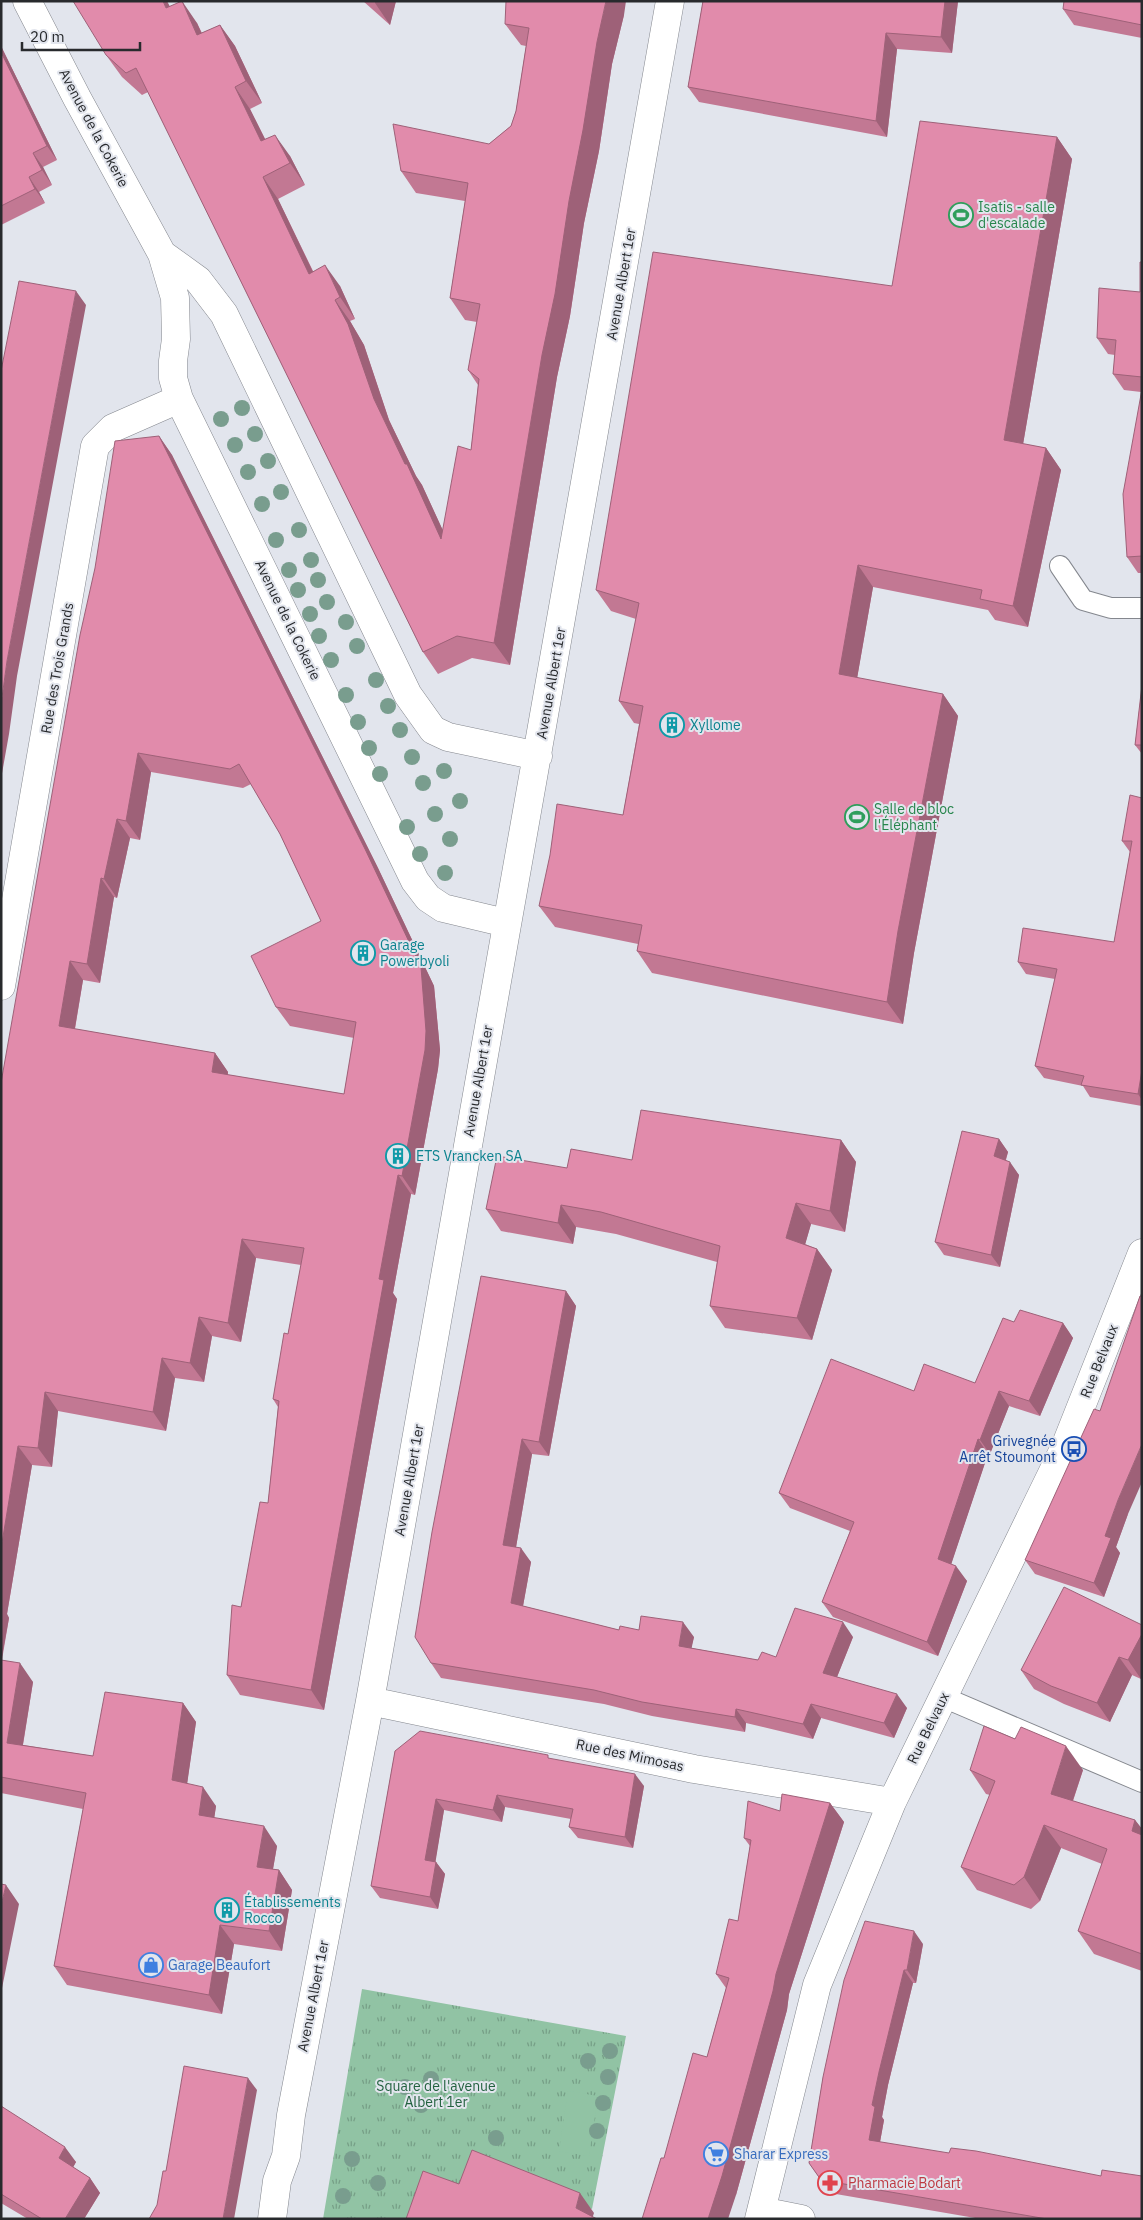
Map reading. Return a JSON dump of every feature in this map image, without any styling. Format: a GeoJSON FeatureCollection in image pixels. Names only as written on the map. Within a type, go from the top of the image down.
{"type":"FeatureCollection","features":[{"type":"Feature","properties":{"kind":"street","name":"Avenue de la Cokerie"},"geometry":{"type":"LineString","coordinates":[[27,1],[77,98],[162,254],[175,298],[176,339],[173,378],[179,399],[415,881],[428,898],[443,908],[506,923]]}},
{"type":"Feature","properties":{"kind":"street","name":"Avenue Albert 1er"},"geometry":{"type":"LineString","coordinates":[[272,2219],[277,2181],[286,2156],[291,2115],[370,1701],[670,1]]}},
{"type":"Feature","properties":{"kind":"street","name":"Avenue de la Cokerie"},"geometry":{"type":"LineString","coordinates":[[162,254],[198,280],[224,314],[408,694],[433,730],[448,737],[538,756]]}},
{"type":"Feature","properties":{"kind":"street","name":"Rue des Trois Grands"},"geometry":{"type":"LineString","coordinates":[[1,986],[96,446],[113,428],[179,399]]}},
{"type":"Feature","properties":{"kind":"street","name":"Rue Belvaux"},"geometry":{"type":"LineString","coordinates":[[760,2215],[817,1985],[892,1802],[1065,1447],[1142,1253]]}},
{"type":"Feature","properties":{"kind":"street","name":"Rue des Mimosas"},"geometry":{"type":"LineString","coordinates":[[370,1701],[694,1769],[892,1802]]}},
{"type":"Feature","properties":{"kind":"street"},"geometry":{"type":"LineString","coordinates":[[760,2215],[801,2219]]}},
{"type":"Feature","properties":{"kind":"lane"},"geometry":{"type":"LineString","coordinates":[[1060,566],[1083,600],[1111,608],[1142,608]]}},
{"type":"Feature","properties":{"kind":"lane"},"geometry":{"type":"LineString","coordinates":[[943,1697],[1142,1782]]}},
{"type":"Feature","properties":{"kind":"green space","name":"Square de l'avenue Albert 1er"},"geometry":{"type":"Polygon","coordinates":[[[362,1989],[626,2036],[592,2209],[486,2170],[424,2219],[323,2219],[362,1989]]]}},
{"type":"Feature","properties":{"kind":"green space"},"geometry":{"type":"Polygon","coordinates":[[[568,2091],[598,2096],[589,2156],[559,2151],[568,2091]]]}},
{"type":"Feature","properties":{"kind":"building"},"geometry":{"type":"Polygon","coordinates":[[[73,1],[163,1],[166,8],[182,1],[197,35],[220,25],[246,81],[235,87],[261,141],[275,135],[290,163],[263,177],[309,274],[325,265],[340,297],[335,300],[348,324],[374,399],[405,464],[407,464],[441,539],[458,446],[471,450],[479,379],[468,370],[480,304],[450,298],[468,183],[401,171],[393,124],[489,144],[511,126],[516,111],[529,28],[505,24],[506,1],[606,1],[569,201],[555,294],[542,355],[494,643],[457,636],[423,652],[136,68],[126,73],[106,55],[73,1]]]}},
{"type":"Feature","properties":{"kind":"building"},"geometry":{"type":"Polygon","coordinates":[[[703,1],[945,1],[941,37],[886,33],[876,121],[688,87],[703,1]]]}},
{"type":"Feature","properties":{"kind":"building"},"geometry":{"type":"Polygon","coordinates":[[[1064,1],[1142,1],[1142,25],[1063,9],[1064,1]]]}},
{"type":"Feature","properties":{"kind":"building"},"geometry":{"type":"Polygon","coordinates":[[[1,52],[47,146],[33,153],[42,170],[29,177],[35,189],[1,206],[1,52]]]}},
{"type":"Feature","properties":{"kind":"building"},"geometry":{"type":"Polygon","coordinates":[[[920,121],[1057,137],[1004,440],[1046,448],[1013,606],[980,599],[982,590],[858,565],[839,674],[943,694],[898,931],[887,1002],[637,951],[642,925],[539,906],[550,855],[557,804],[623,815],[643,706],[619,701],[639,603],[596,590],[653,252],[892,286],[920,121]]]}},
{"type":"Feature","properties":{"kind":"building"},"geometry":{"type":"Polygon","coordinates":[[[1140,262],[1142,262],[1142,377],[1113,374],[1116,340],[1097,338],[1099,288],[1140,292],[1140,262]]]}},
{"type":"Feature","properties":{"kind":"building"},"geometry":{"type":"Polygon","coordinates":[[[19,281],[76,291],[7,661],[1,705],[1,371],[19,281]]]}},
{"type":"Feature","properties":{"kind":"building"},"geometry":{"type":"Polygon","coordinates":[[[1142,389],[1142,556],[1127,557],[1123,494],[1142,389]]]}},
{"type":"Feature","properties":{"kind":"building"},"geometry":{"type":"Polygon","coordinates":[[[159,436],[365,849],[421,967],[426,1031],[425,1050],[402,1176],[398,1175],[379,1279],[384,1280],[311,1690],[227,1675],[232,1605],[241,1607],[260,1502],[268,1503],[279,1401],[273,1399],[284,1333],[288,1334],[304,1248],[242,1239],[228,1323],[199,1317],[190,1363],[162,1358],[153,1412],[45,1392],[38,1448],[18,1446],[1,1549],[1,1083],[80,635],[95,568],[115,441],[159,436]],[[138,753],[126,821],[117,819],[104,879],[101,878],[87,964],[70,961],[59,1026],[215,1053],[212,1072],[344,1094],[356,1022],[276,1007],[251,956],[321,921],[280,834],[239,764],[230,769],[138,753]]]}},
{"type":"Feature","properties":{"kind":"building"},"geometry":{"type":"Polygon","coordinates":[[[1142,685],[1142,745],[1135,745],[1142,685]]]}},
{"type":"Feature","properties":{"kind":"building"},"geometry":{"type":"Polygon","coordinates":[[[1130,795],[1142,798],[1142,1070],[1138,1094],[1081,1085],[1084,1076],[1035,1066],[1057,969],[1018,962],[1023,928],[1114,942],[1132,841],[1122,841],[1130,795]]]}},
{"type":"Feature","properties":{"kind":"building"},"geometry":{"type":"Polygon","coordinates":[[[641,1110],[841,1140],[830,1211],[796,1203],[786,1238],[817,1249],[797,1318],[710,1306],[720,1246],[601,1212],[561,1205],[558,1223],[486,1209],[497,1156],[567,1168],[571,1149],[632,1160],[641,1110]]]}},
{"type":"Feature","properties":{"kind":"building"},"geometry":{"type":"Polygon","coordinates":[[[962,1131],[999,1139],[994,1156],[1010,1162],[991,1255],[935,1242],[962,1131]]]}},
{"type":"Feature","properties":{"kind":"building"},"geometry":{"type":"Polygon","coordinates":[[[481,1276],[566,1291],[539,1442],[522,1439],[503,1545],[521,1548],[511,1603],[619,1630],[620,1626],[639,1630],[641,1616],[683,1622],[679,1646],[758,1660],[762,1652],[776,1657],[795,1608],[843,1622],[823,1673],[897,1694],[884,1723],[811,1704],[803,1724],[736,1709],[735,1717],[642,1702],[594,1690],[431,1663],[415,1637],[432,1532],[481,1276]]]}},
{"type":"Feature","properties":{"kind":"building"},"geometry":{"type":"Polygon","coordinates":[[[1140,1296],[1142,1296],[1142,1444],[1105,1536],[1111,1538],[1094,1583],[1025,1560],[1094,1409],[1100,1411],[1140,1296]]]}},
{"type":"Feature","properties":{"kind":"building"},"geometry":{"type":"Polygon","coordinates":[[[1020,1310],[1063,1323],[1029,1401],[999,1391],[980,1440],[978,1439],[938,1559],[956,1566],[927,1642],[822,1602],[854,1522],[779,1493],[831,1359],[914,1391],[924,1364],[975,1383],[1003,1318],[1014,1322],[1020,1310]]]}},
{"type":"Feature","properties":{"kind":"building"},"geometry":{"type":"Polygon","coordinates":[[[1064,1587],[1142,1625],[1142,1634],[1128,1660],[1119,1657],[1097,1703],[1051,1686],[1021,1670],[1064,1587]]]}},
{"type":"Feature","properties":{"kind":"building"},"geometry":{"type":"Polygon","coordinates":[[[1,1660],[20,1663],[7,1743],[93,1756],[105,1692],[183,1703],[172,1780],[203,1787],[199,1815],[264,1826],[257,1867],[279,1870],[269,1931],[220,1925],[209,1995],[54,1966],[86,1793],[1,1777],[1,1660]]]}},
{"type":"Feature","properties":{"kind":"building"},"geometry":{"type":"Polygon","coordinates":[[[984,1726],[1015,1739],[1021,1727],[1066,1746],[1051,1794],[1135,1820],[1132,1831],[1142,1835],[1142,1954],[1078,1931],[1107,1849],[1044,1825],[1024,1877],[1014,1885],[961,1867],[995,1781],[970,1770],[984,1726]]]}},
{"type":"Feature","properties":{"kind":"building"},"geometry":{"type":"Polygon","coordinates":[[[420,1731],[548,1755],[548,1758],[635,1774],[625,1837],[569,1827],[573,1809],[497,1795],[493,1810],[436,1799],[425,1860],[436,1862],[430,1897],[371,1886],[395,1751],[420,1731]]]}},
{"type":"Feature","properties":{"kind":"building"},"geometry":{"type":"Polygon","coordinates":[[[782,1794],[830,1803],[776,1974],[722,2176],[708,2219],[642,2219],[661,2158],[664,2158],[693,2053],[707,2057],[729,1978],[716,1974],[729,1919],[738,1921],[751,1840],[744,1838],[748,1801],[780,1811],[782,1794]]]}},
{"type":"Feature","properties":{"kind":"building"},"geometry":{"type":"Polygon","coordinates":[[[1,1884],[6,1885],[1,1906],[1,1884]]]}},
{"type":"Feature","properties":{"kind":"building"},"geometry":{"type":"Polygon","coordinates":[[[865,1921],[914,1931],[907,1970],[904,1970],[879,2072],[872,2105],[875,2107],[869,2140],[949,2153],[951,2148],[976,2151],[1101,2176],[1102,2170],[1142,2176],[1142,2219],[1047,2219],[821,2180],[809,2163],[823,2077],[844,1980],[865,1921]]]}},
{"type":"Feature","properties":{"kind":"building"},"geometry":{"type":"Polygon","coordinates":[[[184,2066],[248,2078],[223,2219],[149,2219],[157,2205],[163,2171],[166,2171],[184,2066]]]}},
{"type":"Feature","properties":{"kind":"building"},"geometry":{"type":"Polygon","coordinates":[[[1,2106],[65,2147],[59,2158],[90,2178],[65,2219],[42,2219],[1,2194],[1,2106]]]}},
{"type":"Feature","properties":{"kind":"building"},"geometry":{"type":"Polygon","coordinates":[[[472,2150],[580,2193],[576,2208],[597,2219],[406,2219],[423,2171],[459,2184],[472,2150]]]}},
{"type":"Feature","properties":{"kind":"place","name":"Isatis - salle d'escalade"},"geometry":{"type":"Point","coordinates":[961,215]}},
{"type":"Feature","properties":{"kind":"place","name":"Xyllome"},"geometry":{"type":"Point","coordinates":[672,725]}},
{"type":"Feature","properties":{"kind":"place","name":"Salle de bloc l'Éléphant"},"geometry":{"type":"Point","coordinates":[857,817]}},
{"type":"Feature","properties":{"kind":"place","name":"Garage Powerbyoli"},"geometry":{"type":"Point","coordinates":[363,953]}},
{"type":"Feature","properties":{"kind":"place","name":"ETS Vrancken SA"},"geometry":{"type":"Point","coordinates":[398,1156]}},
{"type":"Feature","properties":{"kind":"place","name":"Grivegnée Arrêt Stoumont"},"geometry":{"type":"Point","coordinates":[1074,1449]}},
{"type":"Feature","properties":{"kind":"place","name":"Établissements Rocco"},"geometry":{"type":"Point","coordinates":[227,1910]}},
{"type":"Feature","properties":{"kind":"place","name":"Garage Beaufort"},"geometry":{"type":"Point","coordinates":[151,1965]}},
{"type":"Feature","properties":{"kind":"place","name":"Sharar Express"},"geometry":{"type":"Point","coordinates":[716,2154]}},
{"type":"Feature","properties":{"kind":"place","name":"Pharmacie Bodart"},"geometry":{"type":"Point","coordinates":[830,2183]}}]}
